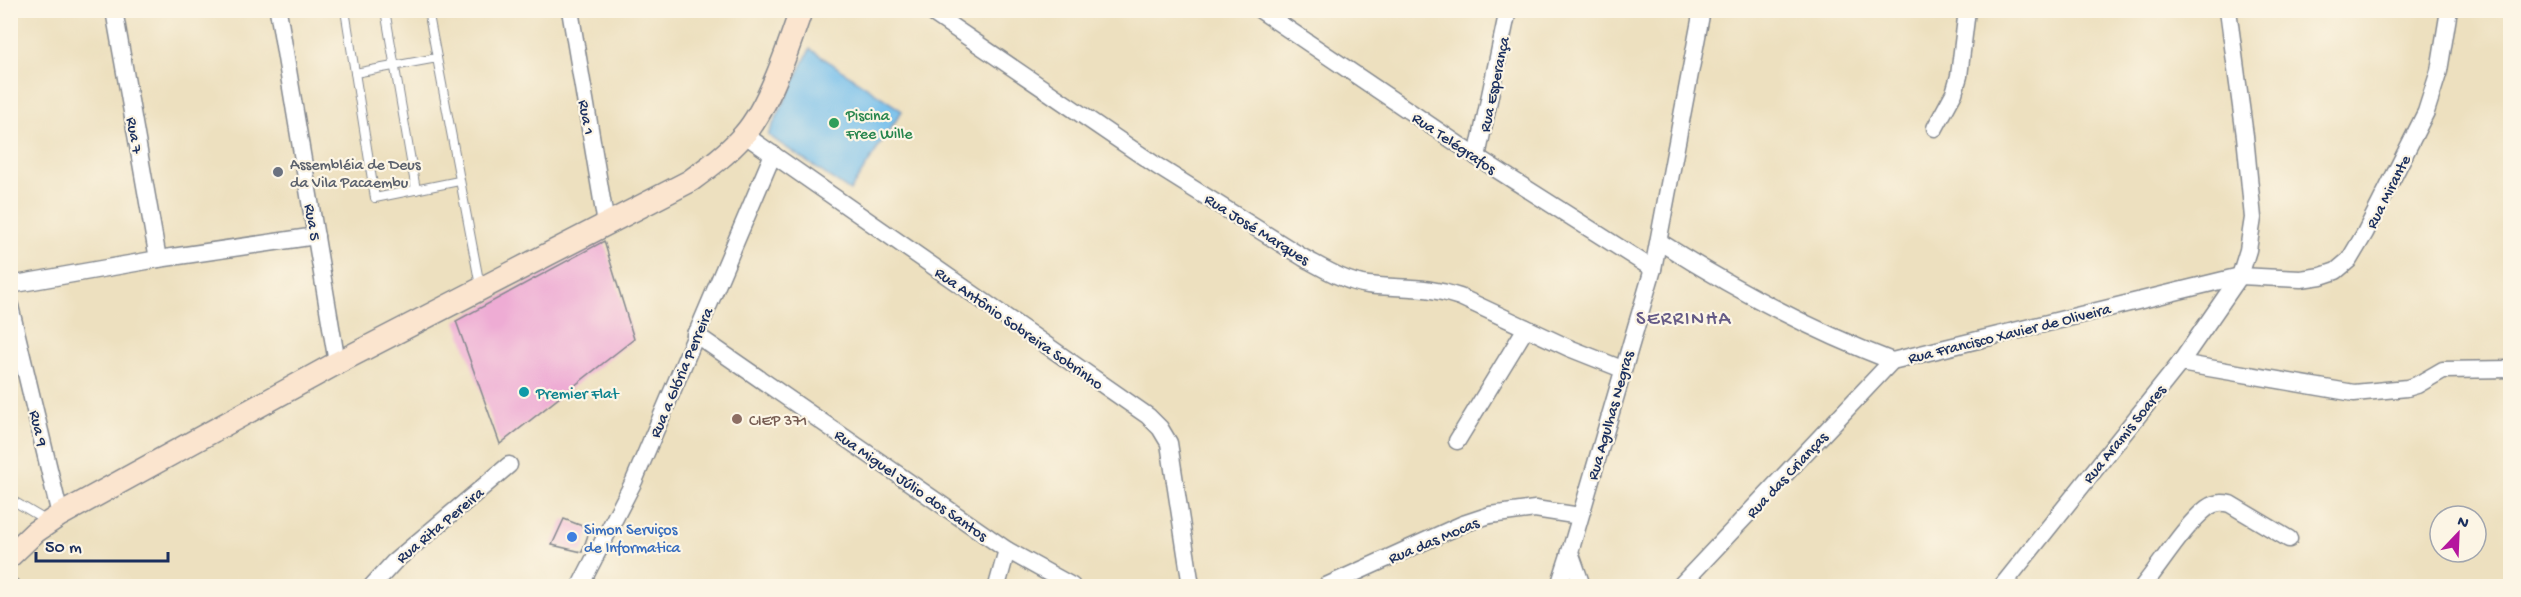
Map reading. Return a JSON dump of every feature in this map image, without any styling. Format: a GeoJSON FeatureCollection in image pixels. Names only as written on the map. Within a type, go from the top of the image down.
{"type":"FeatureCollection","features":[{"type":"Feature","properties":{"kind":"main road"},"geometry":{"type":"LineString","coordinates":[[10,556],[54,518],[338,363],[690,180],[719,160],[745,135],[765,101],[801,10]]}},
{"type":"Feature","properties":{"kind":"street","name":"Rua 7"},"geometry":{"type":"LineString","coordinates":[[114,10],[158,259]]}},
{"type":"Feature","properties":{"kind":"street","name":"Rua 5"},"geometry":{"type":"LineString","coordinates":[[278,10],[338,363]]}},
{"type":"Feature","properties":{"kind":"street","name":"Rua 1"},"geometry":{"type":"LineString","coordinates":[[570,10],[606,224]]}},
{"type":"Feature","properties":{"kind":"street","name":"Rua José Marques"},"geometry":{"type":"LineString","coordinates":[[928,10],[1157,166],[1304,258],[1347,279],[1367,285],[1442,290],[1569,348],[1622,369]]}},
{"type":"Feature","properties":{"kind":"street","name":"Rua Telégrafos"},"geometry":{"type":"LineString","coordinates":[[1260,10],[1477,157],[1653,269]]}},
{"type":"Feature","properties":{"kind":"street","name":"Rua Esperança"},"geometry":{"type":"LineString","coordinates":[[1477,157],[1508,10]]}},
{"type":"Feature","properties":{"kind":"street","name":"Rua Agulhas Negras"},"geometry":{"type":"LineString","coordinates":[[1559,586],[1660,242],[1702,10]]}},
{"type":"Feature","properties":{"kind":"street"},"geometry":{"type":"LineString","coordinates":[[1935,128],[1954,93],[1959,76],[1967,10]]}},
{"type":"Feature","properties":{"kind":"street","name":"Rua Aramis Soares"},"geometry":{"type":"LineString","coordinates":[[2002,586],[2180,363],[2240,276],[2248,250],[2253,218],[2245,136],[2228,10]]}},
{"type":"Feature","properties":{"kind":"street","name":"Rua Mirante"},"geometry":{"type":"LineString","coordinates":[[2240,276],[2311,279],[2336,271],[2349,260],[2426,112],[2439,71],[2450,10]]}},
{"type":"Feature","properties":{"kind":"street","name":"Rua Antônio Sobreira Sobrinho"},"geometry":{"type":"LineString","coordinates":[[745,135],[1148,416],[1160,428],[1169,443],[1174,467],[1191,586]]}},
{"type":"Feature","properties":{"kind":"street","name":"Rua a Glória Perreira"},"geometry":{"type":"LineString","coordinates":[[580,586],[634,482],[773,154]]}},
{"type":"Feature","properties":{"kind":"street"},"geometry":{"type":"LineString","coordinates":[[10,285],[158,259],[316,236]]}},
{"type":"Feature","properties":{"kind":"street","name":"Rua Francisco Xavier de Oliveira"},"geometry":{"type":"LineString","coordinates":[[1660,242],[1711,274],[1779,311],[1838,341],[1892,361],[2240,276]]}},
{"type":"Feature","properties":{"kind":"street","name":"Rua 9"},"geometry":{"type":"LineString","coordinates":[[10,306],[54,518]]}},
{"type":"Feature","properties":{"kind":"street"},"geometry":{"type":"LineString","coordinates":[[1457,441],[1526,328]]}},
{"type":"Feature","properties":{"kind":"street","name":"Rua Miguel Júlio dos Santos"},"geometry":{"type":"LineString","coordinates":[[695,334],[1007,550],[1072,586]]}},
{"type":"Feature","properties":{"kind":"street","name":"Rua das Crianças"},"geometry":{"type":"LineString","coordinates":[[1680,586],[1892,361]]}},
{"type":"Feature","properties":{"kind":"street"},"geometry":{"type":"LineString","coordinates":[[2180,363],[2354,393],[2407,388],[2417,385],[2443,369],[2511,369]]}},
{"type":"Feature","properties":{"kind":"street","name":"Rua Rita Pereira"},"geometry":{"type":"LineString","coordinates":[[372,586],[394,562],[508,465]]}},
{"type":"Feature","properties":{"kind":"street"},"geometry":{"type":"LineString","coordinates":[[2143,586],[2198,518],[2214,504],[2222,502],[2230,504],[2289,538]]}},
{"type":"Feature","properties":{"kind":"street","name":"Rua das Mocas"},"geometry":{"type":"LineString","coordinates":[[1326,586],[1463,524],[1490,515],[1535,509],[1580,516]]}},
{"type":"Feature","properties":{"kind":"street"},"geometry":{"type":"LineString","coordinates":[[997,586],[1007,550]]}},
{"type":"Feature","properties":{"kind":"street"},"geometry":{"type":"LineString","coordinates":[[1569,552],[1582,586]]}},
{"type":"Feature","properties":{"kind":"lane"},"geometry":{"type":"LineString","coordinates":[[345,10],[375,198],[459,181]]}},
{"type":"Feature","properties":{"kind":"lane"},"geometry":{"type":"LineString","coordinates":[[386,10],[416,190]]}},
{"type":"Feature","properties":{"kind":"lane"},"geometry":{"type":"LineString","coordinates":[[428,10],[480,290]]}},
{"type":"Feature","properties":{"kind":"lane"},"geometry":{"type":"LineString","coordinates":[[355,73],[437,58]]}},
{"type":"Feature","properties":{"kind":"lane"},"geometry":{"type":"LineString","coordinates":[[10,499],[54,518]]}},
{"type":"Feature","properties":{"kind":"water","name":"Piscina Free Wille"},"geometry":{"type":"Polygon","coordinates":[[[810,49],[902,111],[850,191],[768,135],[810,49]]]}},
{"type":"Feature","properties":{"kind":"building","name":"Premier Flat"},"geometry":{"type":"Polygon","coordinates":[[[604,241],[634,339],[500,444],[456,321],[604,241]]]}},
{"type":"Feature","properties":{"kind":"building","name":"Simon Serviços de Informatica"},"geometry":{"type":"Polygon","coordinates":[[[564,519],[590,529],[582,552],[552,545],[564,519]]]}},
{"type":"Feature","properties":{"kind":"place","name":"Piscina Free Wille"},"geometry":{"type":"Point","coordinates":[834,123]}},
{"type":"Feature","properties":{"kind":"place","name":"Assembléia de Deus da Vila Pacaembu"},"geometry":{"type":"Point","coordinates":[278,172]}},
{"type":"Feature","properties":{"kind":"place","name":"Premier Flat"},"geometry":{"type":"Point","coordinates":[524,392]}},
{"type":"Feature","properties":{"kind":"place","name":"CIEP 371"},"geometry":{"type":"Point","coordinates":[737,419]}},
{"type":"Feature","properties":{"kind":"place","name":"Simon Serviços de Informatica"},"geometry":{"type":"Point","coordinates":[572,537]}},
{"type":"Feature","properties":{"kind":"district","name":"SERRINHA"},"geometry":{"type":"Point","coordinates":[1684,317]}}]}
